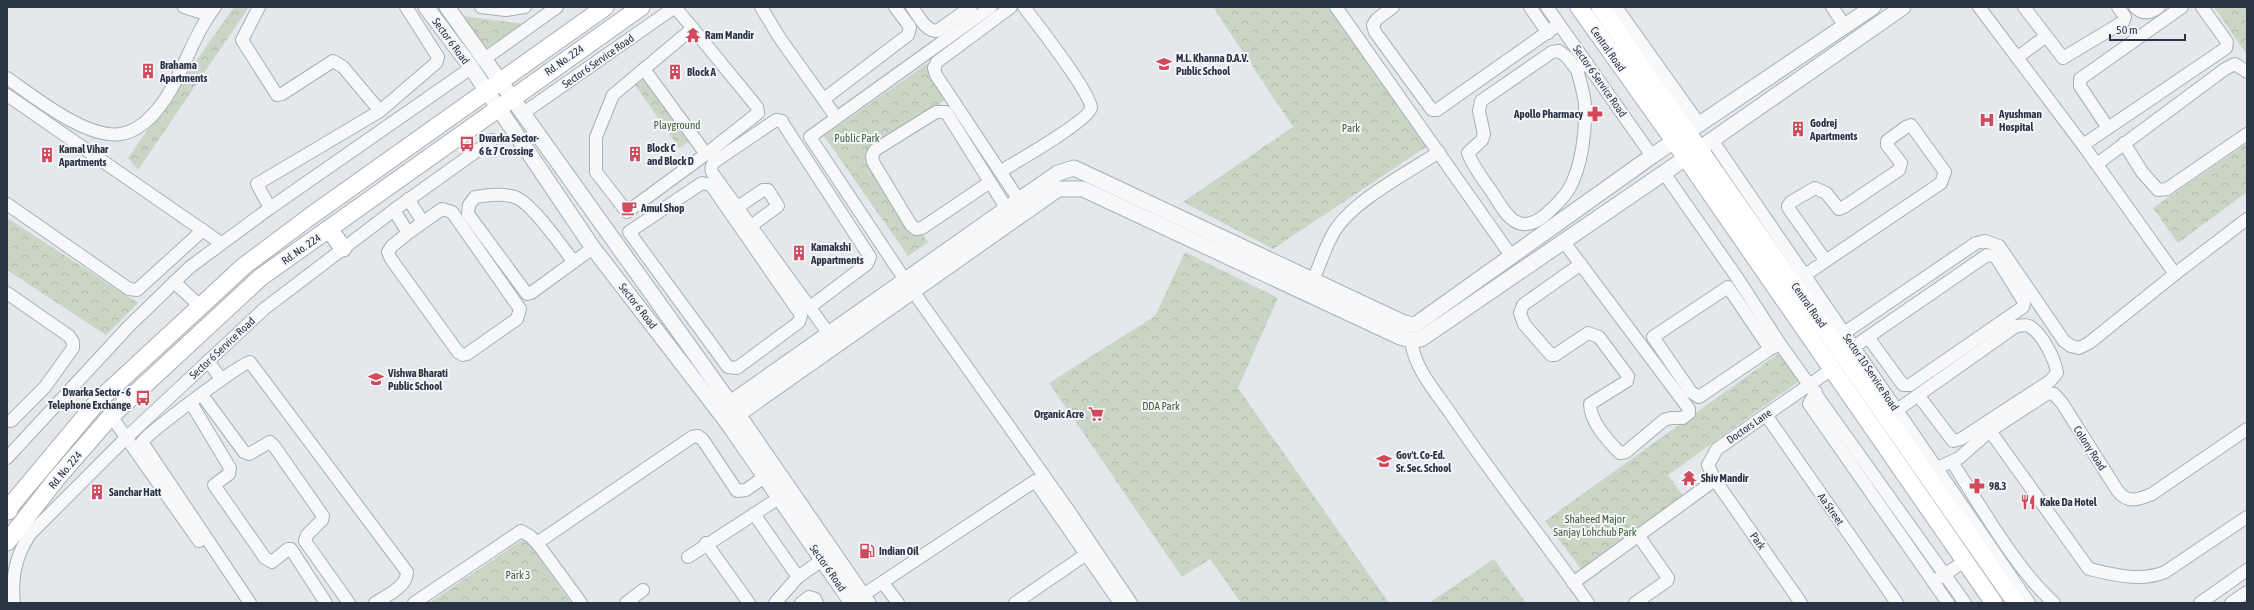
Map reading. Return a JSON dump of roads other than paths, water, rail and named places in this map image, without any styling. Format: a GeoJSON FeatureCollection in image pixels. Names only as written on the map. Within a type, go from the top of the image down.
{"type":"FeatureCollection","features":[{"type":"Feature","properties":{"kind":"main road","name":"Rd. No. 224"},"geometry":{"type":"LineString","coordinates":[[7,510],[98,401],[244,266],[308,218],[605,7]]}},
{"type":"Feature","properties":{"kind":"main road","name":"Rd. No. 224"},"geometry":{"type":"LineString","coordinates":[[7,542],[57,478],[112,416],[261,277],[498,109],[512,97],[641,7]]}},
{"type":"Feature","properties":{"kind":"main road","name":"Central Road"},"geometry":{"type":"LineString","coordinates":[[1579,7],[1675,142],[1994,603]]}},
{"type":"Feature","properties":{"kind":"main road","name":"Central Road"},"geometry":{"type":"LineString","coordinates":[[1600,7],[1706,144],[1973,530],[2016,603]]}},
{"type":"Feature","properties":{"kind":"main road"},"geometry":{"type":"LineString","coordinates":[[329,229],[343,248]]}},
{"type":"Feature","properties":{"kind":"street"},"geometry":{"type":"LineString","coordinates":[[7,78],[73,122],[99,132],[121,134],[140,126],[158,108],[175,81],[212,11],[184,7]]}},
{"type":"Feature","properties":{"kind":"street"},"geometry":{"type":"LineString","coordinates":[[259,7],[242,40],[277,95],[282,94],[333,61],[343,67],[380,111]]}},
{"type":"Feature","properties":{"kind":"street"},"geometry":{"type":"LineString","coordinates":[[270,208],[257,184],[380,111],[436,62],[438,57],[406,7]]}},
{"type":"Feature","properties":{"kind":"street","name":"Sector 6 Road"},"geometry":{"type":"LineString","coordinates":[[426,7],[477,64],[500,82],[512,97],[522,114],[615,244],[728,413],[858,601]]}},
{"type":"Feature","properties":{"kind":"street","name":"Sector 6 Road"},"geometry":{"type":"LineString","coordinates":[[447,7],[477,64],[486,92],[593,248],[728,413],[764,477],[778,498],[822,560],[858,601]]}},
{"type":"Feature","properties":{"kind":"street"},"geometry":{"type":"LineString","coordinates":[[481,7],[506,10],[525,7]]}},
{"type":"Feature","properties":{"kind":"street"},"geometry":{"type":"LineString","coordinates":[[7,458],[29,432],[129,326],[190,267],[270,208],[557,7]]}},
{"type":"Feature","properties":{"kind":"street"},"geometry":{"type":"LineString","coordinates":[[675,7],[693,28],[757,107],[758,113],[706,154],[627,212],[596,172],[596,137],[613,95],[693,28]]}},
{"type":"Feature","properties":{"kind":"street","name":"Sector 6 Service Road"},"geometry":{"type":"LineString","coordinates":[[522,114],[675,7]]}},
{"type":"Feature","properties":{"kind":"street"},"geometry":{"type":"LineString","coordinates":[[761,7],[779,37],[836,116]]}},
{"type":"Feature","properties":{"kind":"street"},"geometry":{"type":"LineString","coordinates":[[824,99],[908,35],[910,27],[895,7]]}},
{"type":"Feature","properties":{"kind":"street"},"geometry":{"type":"LineString","coordinates":[[912,7],[932,31],[937,31],[971,7]]}},
{"type":"Feature","properties":{"kind":"street"},"geometry":{"type":"LineString","coordinates":[[991,7],[836,116],[810,137],[909,286],[1069,511],[1131,603]]}},
{"type":"Feature","properties":{"kind":"street"},"geometry":{"type":"LineString","coordinates":[[1011,7],[937,62],[934,68],[936,75],[1019,200]]}},
{"type":"Feature","properties":{"kind":"street"},"geometry":{"type":"LineString","coordinates":[[1001,171],[1076,125],[1088,114],[1091,108],[1090,100],[1077,80],[1024,7]]}},
{"type":"Feature","properties":{"kind":"street"},"geometry":{"type":"LineString","coordinates":[[1336,7],[1512,257]]}},
{"type":"Feature","properties":{"kind":"street"},"geometry":{"type":"LineString","coordinates":[[1393,7],[1377,19],[1373,25],[1375,32],[1432,110],[1437,110],[1559,24]]}},
{"type":"Feature","properties":{"kind":"street"},"geometry":{"type":"LineString","coordinates":[[1530,7],[1548,33]]}},
{"type":"Feature","properties":{"kind":"street","name":"Sector 6 Service Road"},"geometry":{"type":"LineString","coordinates":[[1547,7],[1559,24],[1582,66],[1652,156]]}},
{"type":"Feature","properties":{"kind":"street"},"geometry":{"type":"LineString","coordinates":[[1616,7],[1694,128]]}},
{"type":"Feature","properties":{"kind":"street"},"geometry":{"type":"LineString","coordinates":[[1832,7],[1845,26]]}},
{"type":"Feature","properties":{"kind":"street"},"geometry":{"type":"LineString","coordinates":[[728,413],[829,334],[909,286],[1019,200],[1058,173],[1074,168],[1404,323],[1415,325],[1652,156],[1675,142],[1873,7]]}},
{"type":"Feature","properties":{"kind":"street"},"geometry":{"type":"LineString","coordinates":[[728,413],[909,286],[1058,189],[1083,189],[1400,337],[1411,340],[1421,338],[1564,242],[1903,7]]}},
{"type":"Feature","properties":{"kind":"street"},"geometry":{"type":"LineString","coordinates":[[1979,7],[2083,145],[2175,274]]}},
{"type":"Feature","properties":{"kind":"street"},"geometry":{"type":"LineString","coordinates":[[2024,7],[2060,57],[2067,58],[2123,22],[2125,17],[2118,7]]}},
{"type":"Feature","properties":{"kind":"street"},"geometry":{"type":"LineString","coordinates":[[2135,7],[2141,12],[2151,12],[2159,7]]}},
{"type":"Feature","properties":{"kind":"street"},"geometry":{"type":"LineString","coordinates":[[2108,128],[2080,86],[2080,79],[2182,7]]}},
{"type":"Feature","properties":{"kind":"street"},"geometry":{"type":"LineString","coordinates":[[2083,145],[2226,48],[2227,42],[2202,7]]}},
{"type":"Feature","properties":{"kind":"street"},"geometry":{"type":"LineString","coordinates":[[2018,57],[2045,37]]}},
{"type":"Feature","properties":{"kind":"street"},"geometry":{"type":"LineString","coordinates":[[1559,51],[1582,66],[1585,105],[1582,145],[1574,177],[1569,189],[1553,208],[1540,219],[1524,226],[1518,224],[1505,212],[1468,152],[1482,140],[1484,134],[1479,111],[1481,101],[1552,52],[1559,51]]}},
{"type":"Feature","properties":{"kind":"street"},"geometry":{"type":"LineString","coordinates":[[2096,164],[2225,69],[2235,64],[2247,72]]}},
{"type":"Feature","properties":{"kind":"street"},"geometry":{"type":"LineString","coordinates":[[644,69],[706,154]]}},
{"type":"Feature","properties":{"kind":"street"},"geometry":{"type":"LineString","coordinates":[[7,95],[221,243]]}},
{"type":"Feature","properties":{"kind":"street"},"geometry":{"type":"LineString","coordinates":[[990,182],[922,228],[916,229],[911,225],[873,162],[872,156],[876,150],[941,110],[946,112],[1007,209]]}},
{"type":"Feature","properties":{"kind":"street"},"geometry":{"type":"LineString","coordinates":[[810,307],[867,264],[870,257],[793,138],[779,120],[770,124],[711,166],[713,174],[829,334]]}},
{"type":"Feature","properties":{"kind":"street"},"geometry":{"type":"LineString","coordinates":[[1805,275],[1826,261],[1941,183],[1945,172],[1911,125],[1887,141],[1887,145],[1901,163],[1899,170],[1850,203],[1839,209],[1826,193],[1815,188],[1791,202],[1788,206],[1826,261]]}},
{"type":"Feature","properties":{"kind":"street"},"geometry":{"type":"LineString","coordinates":[[2124,144],[2142,172],[2158,190],[2167,189],[2247,134]]}},
{"type":"Feature","properties":{"kind":"street","name":"Sector 6 Service Road"},"geometry":{"type":"LineString","coordinates":[[14,603],[13,578],[20,552],[30,534],[127,437],[287,289],[408,199],[492,140]]}},
{"type":"Feature","properties":{"kind":"street","name":"Sector 10 Service Road"},"geometry":{"type":"LineString","coordinates":[[1706,144],[1805,275],[1937,468],[1973,530],[2029,603]]}},
{"type":"Feature","properties":{"kind":"street"},"geometry":{"type":"LineString","coordinates":[[1313,280],[1333,232],[1348,215],[1373,195],[1439,152]]}},
{"type":"Feature","properties":{"kind":"street"},"geometry":{"type":"LineString","coordinates":[[1664,172],[1738,279],[1775,347]]}},
{"type":"Feature","properties":{"kind":"street"},"geometry":{"type":"LineString","coordinates":[[615,244],[629,232],[702,183],[707,183],[716,192],[802,315],[802,318],[799,322],[737,368],[728,367],[629,232]]}},
{"type":"Feature","properties":{"kind":"street"},"geometry":{"type":"LineString","coordinates":[[738,207],[763,190],[768,190],[778,206],[751,226]]}},
{"type":"Feature","properties":{"kind":"street"},"geometry":{"type":"LineString","coordinates":[[574,262],[527,204],[516,198],[490,195],[475,197],[469,205],[468,214],[527,294],[531,294],[593,248]]}},
{"type":"Feature","properties":{"kind":"street"},"geometry":{"type":"LineString","coordinates":[[408,199],[423,222]]}},
{"type":"Feature","properties":{"kind":"street"},"geometry":{"type":"LineString","coordinates":[[7,204],[125,286],[137,290],[203,230]]}},
{"type":"Feature","properties":{"kind":"street"},"geometry":{"type":"LineString","coordinates":[[442,209],[452,212],[520,309],[517,319],[467,354],[463,355],[458,352],[391,259],[388,252],[392,246],[408,232],[442,209]]}},
{"type":"Feature","properties":{"kind":"street"},"geometry":{"type":"LineString","coordinates":[[394,210],[408,232]]}},
{"type":"Feature","properties":{"kind":"street"},"geometry":{"type":"LineString","coordinates":[[1844,333],[1976,244],[1985,241],[1999,246],[2064,341],[2070,346],[2079,348],[2089,343],[2247,219]]}},
{"type":"Feature","properties":{"kind":"street"},"geometry":{"type":"LineString","coordinates":[[1564,242],[1581,264],[1689,409],[1689,413],[1683,418],[1671,418],[1664,420],[1626,452],[1620,453],[1608,440],[1590,412],[1590,404],[1595,399],[1627,380],[1628,376],[1599,337],[1588,333],[1555,355],[1551,355],[1524,324],[1520,313],[1523,305],[1581,264]]}},
{"type":"Feature","properties":{"kind":"street"},"geometry":{"type":"LineString","coordinates":[[1854,347],[1868,337],[1987,254],[1996,257],[2024,302],[2023,307],[1910,384],[1903,385],[1868,337]]}},
{"type":"Feature","properties":{"kind":"street"},"geometry":{"type":"LineString","coordinates":[[1738,279],[1656,334],[1654,337],[1655,342],[1691,392],[1699,397],[1775,347]]}},
{"type":"Feature","properties":{"kind":"street"},"geometry":{"type":"LineString","coordinates":[[174,282],[200,306]]}},
{"type":"Feature","properties":{"kind":"street"},"geometry":{"type":"LineString","coordinates":[[1728,287],[1775,347],[1813,388],[1965,603]]}},
{"type":"Feature","properties":{"kind":"street"},"geometry":{"type":"LineString","coordinates":[[7,293],[69,336],[73,342],[73,348],[45,387],[9,420],[29,432]]}},
{"type":"Feature","properties":{"kind":"street"},"geometry":{"type":"LineString","coordinates":[[1897,410],[1918,395],[2016,326],[2026,325],[2031,327],[2038,335],[2056,364],[2057,373],[2050,381],[1957,440],[1953,441],[1918,395]]}},
{"type":"Feature","properties":{"kind":"street"},"geometry":{"type":"LineString","coordinates":[[1411,340],[1414,358],[1432,386],[1479,455],[1588,603]]}},
{"type":"Feature","properties":{"kind":"street"},"geometry":{"type":"LineString","coordinates":[[208,361],[221,379]]}},
{"type":"Feature","properties":{"kind":"street"},"geometry":{"type":"LineString","coordinates":[[250,603],[143,444],[144,440],[167,421],[244,362],[250,362],[253,364],[407,572],[407,577],[399,587],[378,602]]}},
{"type":"Feature","properties":{"kind":"street","name":"Doctors Lane"},"geometry":{"type":"LineString","coordinates":[[1715,480],[1708,465],[1717,449],[1766,415],[1813,388],[1832,369]]}},
{"type":"Feature","properties":{"kind":"street"},"geometry":{"type":"LineString","coordinates":[[1813,388],[1809,404],[1948,603]]}},
{"type":"Feature","properties":{"kind":"street","name":"Colony Road"},"geometry":{"type":"LineString","coordinates":[[1937,468],[1952,462],[1990,431],[2043,394],[2048,393],[2054,394],[2062,403],[2122,496],[2135,500],[2152,494],[2247,430]]}},
{"type":"Feature","properties":{"kind":"street"},"geometry":{"type":"LineString","coordinates":[[202,395],[244,452],[249,454],[270,442],[274,446],[322,516],[322,520],[306,535],[305,541],[349,603]]}},
{"type":"Feature","properties":{"kind":"street"},"geometry":{"type":"LineString","coordinates":[[191,403],[230,468],[231,472],[214,485],[265,558],[272,562],[288,549],[292,549],[326,603]]}},
{"type":"Feature","properties":{"kind":"street"},"geometry":{"type":"LineString","coordinates":[[157,409],[167,421]]}},
{"type":"Feature","properties":{"kind":"street","name":"Aa Street"},"geometry":{"type":"LineString","coordinates":[[1766,415],[1897,603]]}},
{"type":"Feature","properties":{"kind":"street"},"geometry":{"type":"LineString","coordinates":[[112,416],[241,603]]}},
{"type":"Feature","properties":{"kind":"street"},"geometry":{"type":"LineString","coordinates":[[1990,431],[2089,569],[2137,578],[2156,576],[2165,572],[2247,517]]}},
{"type":"Feature","properties":{"kind":"street"},"geometry":{"type":"LineString","coordinates":[[537,543],[692,437],[698,436],[703,440],[737,491],[746,490],[764,477]]}},
{"type":"Feature","properties":{"kind":"street"},"geometry":{"type":"LineString","coordinates":[[1952,462],[2012,552],[2044,594],[2054,603]]}},
{"type":"Feature","properties":{"kind":"street"},"geometry":{"type":"LineString","coordinates":[[1573,583],[1715,480]]}},
{"type":"Feature","properties":{"kind":"street","name":"Park"},"geometry":{"type":"LineString","coordinates":[[1715,480],[1801,603]]}},
{"type":"Feature","properties":{"kind":"street"},"geometry":{"type":"LineString","coordinates":[[858,601],[883,582],[1035,481],[1120,603]]}},
{"type":"Feature","properties":{"kind":"street"},"geometry":{"type":"LineString","coordinates":[[688,557],[706,543],[778,498]]}},
{"type":"Feature","properties":{"kind":"street"},"geometry":{"type":"LineString","coordinates":[[754,514],[798,577]]}},
{"type":"Feature","properties":{"kind":"street"},"geometry":{"type":"LineString","coordinates":[[414,603],[516,533],[521,532],[526,533],[537,543],[581,603]]}},
{"type":"Feature","properties":{"kind":"street"},"geometry":{"type":"LineString","coordinates":[[1635,603],[1667,581],[1668,578],[1638,535]]}},
{"type":"Feature","properties":{"kind":"street"},"geometry":{"type":"LineString","coordinates":[[706,543],[749,603]]}},
{"type":"Feature","properties":{"kind":"street"},"geometry":{"type":"LineString","coordinates":[[1015,603],[1085,554]]}},
{"type":"Feature","properties":{"kind":"street"},"geometry":{"type":"LineString","coordinates":[[775,603],[798,577],[822,560]]}},
{"type":"Feature","properties":{"kind":"street"},"geometry":{"type":"LineString","coordinates":[[1932,582],[1965,561]]}},
{"type":"Feature","properties":{"kind":"street"},"geometry":{"type":"LineString","coordinates":[[2200,603],[2247,570]]}},
{"type":"Feature","properties":{"kind":"street"},"geometry":{"type":"LineString","coordinates":[[883,582],[898,603]]}},
{"type":"Feature","properties":{"kind":"street"},"geometry":{"type":"LineString","coordinates":[[626,603],[643,590]]}},
{"type":"Feature","properties":{"kind":"street"},"geometry":{"type":"LineString","coordinates":[[2231,603],[2247,592]]}},
{"type":"Feature","properties":{"kind":"street"},"geometry":{"type":"LineString","coordinates":[[801,603],[812,597],[817,603]]}},
{"type":"Feature","properties":{"kind":"place","name":"Ram Mandir"},"geometry":{"type":"Point","coordinates":[693,35]}},
{"type":"Feature","properties":{"kind":"place","name":"M.L. Khanna D.A.V. Public School"},"geometry":{"type":"Point","coordinates":[1164,64]}},
{"type":"Feature","properties":{"kind":"place","name":"Brahama Apartments"},"geometry":{"type":"Point","coordinates":[148,71]}},
{"type":"Feature","properties":{"kind":"place","name":"Block A"},"geometry":{"type":"Point","coordinates":[675,72]}},
{"type":"Feature","properties":{"kind":"place","name":"Apollo Pharmacy"},"geometry":{"type":"Point","coordinates":[1595,114]}},
{"type":"Feature","properties":{"kind":"place","name":"Ayushman Hospital"},"geometry":{"type":"Point","coordinates":[1987,120]}},
{"type":"Feature","properties":{"kind":"place","name":"Godrej Apartments"},"geometry":{"type":"Point","coordinates":[1798,129]}},
{"type":"Feature","properties":{"kind":"place","name":"Dwarka Sector- 6 & 7 Crossing"},"geometry":{"type":"Point","coordinates":[467,144]}},
{"type":"Feature","properties":{"kind":"place","name":"Block C and Block D"},"geometry":{"type":"Point","coordinates":[635,154]}},
{"type":"Feature","properties":{"kind":"place","name":"Kamal Vihar Apartments"},"geometry":{"type":"Point","coordinates":[47,155]}},
{"type":"Feature","properties":{"kind":"place","name":"Amul Shop"},"geometry":{"type":"Point","coordinates":[629,208]}},
{"type":"Feature","properties":{"kind":"place","name":"Kamakshi Appartments"},"geometry":{"type":"Point","coordinates":[799,253]}},
{"type":"Feature","properties":{"kind":"place","name":"Vishwa Bharati Public School"},"geometry":{"type":"Point","coordinates":[376,379]}},
{"type":"Feature","properties":{"kind":"place","name":"Dwarka Sector - 6 Telephone Exchange"},"geometry":{"type":"Point","coordinates":[143,398]}},
{"type":"Feature","properties":{"kind":"place","name":"Organic Acre"},"geometry":{"type":"Point","coordinates":[1096,414]}},
{"type":"Feature","properties":{"kind":"place","name":"Gov't. Co-Ed. Sr. Sec. School"},"geometry":{"type":"Point","coordinates":[1384,461]}},
{"type":"Feature","properties":{"kind":"place","name":"Shiv Mandir"},"geometry":{"type":"Point","coordinates":[1689,478]}},
{"type":"Feature","properties":{"kind":"place","name":"98.3"},"geometry":{"type":"Point","coordinates":[1977,486]}},
{"type":"Feature","properties":{"kind":"place","name":"Sanchar Hatt"},"geometry":{"type":"Point","coordinates":[97,492]}},
{"type":"Feature","properties":{"kind":"place","name":"Kake Da Hotel"},"geometry":{"type":"Point","coordinates":[2028,502]}},
{"type":"Feature","properties":{"kind":"place","name":"Indian Oil"},"geometry":{"type":"Point","coordinates":[867,551]}},
{"type":"Feature","properties":{"kind":"park label","name":"Playground"},"geometry":{"type":"Point","coordinates":[677,125]}},
{"type":"Feature","properties":{"kind":"park label","name":"Public Park"},"geometry":{"type":"Point","coordinates":[857,138]}},
{"type":"Feature","properties":{"kind":"park label","name":"DDA Park"},"geometry":{"type":"Point","coordinates":[1161,406]}},
{"type":"Feature","properties":{"kind":"park label","name":"Shaheed Major Sanjay Lohchub Park"},"geometry":{"type":"Point","coordinates":[1595,525]}},
{"type":"Feature","properties":{"kind":"park label","name":"Park 3"},"geometry":{"type":"Point","coordinates":[518,575]}}]}
